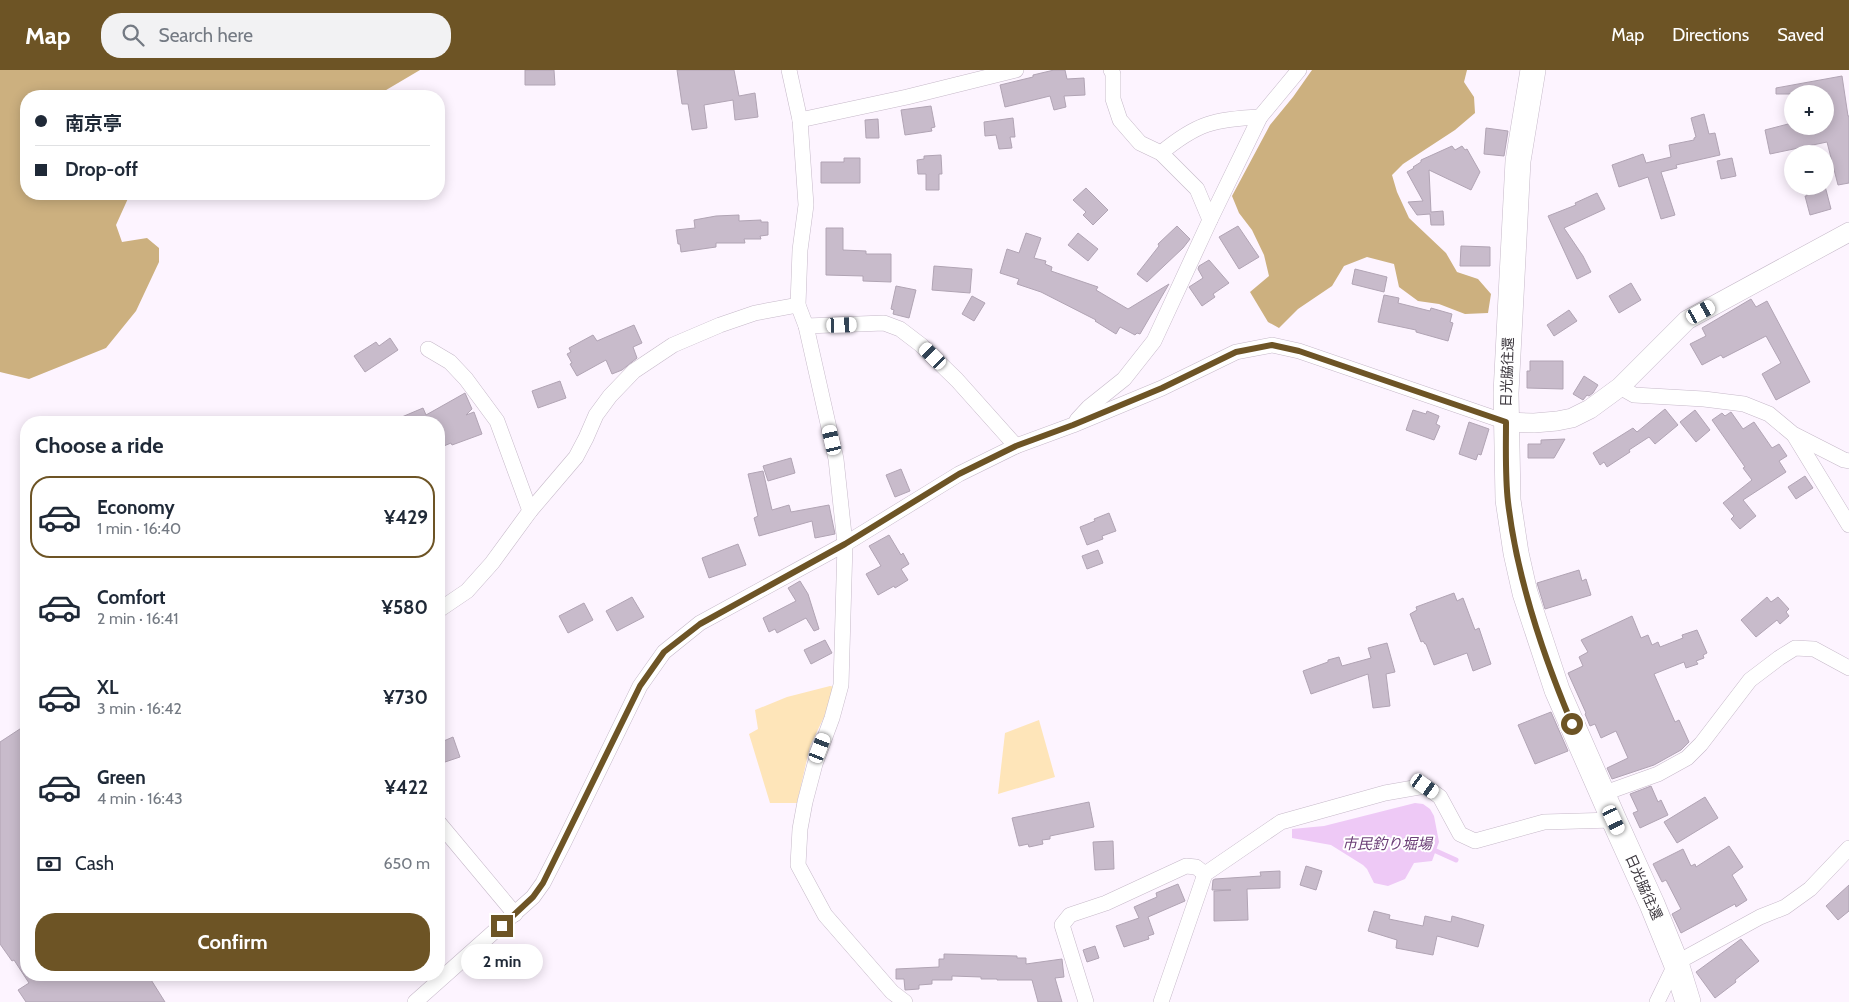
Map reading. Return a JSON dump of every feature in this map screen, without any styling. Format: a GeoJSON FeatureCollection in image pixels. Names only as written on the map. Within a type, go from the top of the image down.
{"type":"FeatureCollection","features":[{"type":"Feature","properties":{"kind":"highway","name":"日光脇往還"},"geometry":{"type":"LineString","coordinates":[[1533,70],[1518,161],[1506,383],[1508,500],[1516,553],[1525,593],[1557,690],[1652,904],[1676,963],[1688,1002]]}},
{"type":"Feature","properties":{"kind":"street"},"geometry":{"type":"LineString","coordinates":[[789,70],[800,120],[806,205],[800,250],[798,305],[806,326],[836,459],[845,544],[841,685],[832,718],[815,764],[805,802],[800,829],[798,865],[825,915],[890,997],[906,1002]]}},
{"type":"Feature","properties":{"kind":"street"},"geometry":{"type":"LineString","coordinates":[[800,120],[907,97],[1016,70]]}},
{"type":"Feature","properties":{"kind":"street"},"geometry":{"type":"LineString","coordinates":[[1111,70],[1113,74],[1113,99],[1120,120],[1140,143],[1161,153],[1197,189],[1210,220]]}},
{"type":"Feature","properties":{"kind":"street"},"geometry":{"type":"LineString","coordinates":[[1073,425],[1089,407],[1124,379],[1154,341],[1260,116],[1299,70]]}},
{"type":"Feature","properties":{"kind":"street"},"geometry":{"type":"LineString","coordinates":[[1161,153],[1176,140],[1197,127],[1229,118],[1260,116]]}},
{"type":"Feature","properties":{"kind":"street"},"geometry":{"type":"LineString","coordinates":[[445,976],[533,897],[543,883],[640,686],[664,652],[700,624],[845,544],[959,474],[1016,446],[1073,425],[1162,388],[1236,352],[1272,345],[1299,351],[1506,422],[1534,423],[1572,418],[1602,402],[1620,387],[1687,320],[1849,232]]}},
{"type":"Feature","properties":{"kind":"street"},"geometry":{"type":"LineString","coordinates":[[445,606],[467,591],[492,563],[530,511],[576,457],[596,415],[610,396],[634,371],[673,345],[720,325],[755,313],[798,305]]}},
{"type":"Feature","properties":{"kind":"street"},"geometry":{"type":"LineString","coordinates":[[806,326],[884,323],[900,329],[922,345],[957,380],[1016,446]]}},
{"type":"Feature","properties":{"kind":"street"},"geometry":{"type":"LineString","coordinates":[[428,348],[450,362],[466,379],[497,421],[530,511]]}},
{"type":"Feature","properties":{"kind":"street"},"geometry":{"type":"LineString","coordinates":[[1620,387],[1634,395],[1704,399],[1744,404],[1769,414],[1793,434],[1849,461]]}},
{"type":"Feature","properties":{"kind":"street"},"geometry":{"type":"LineString","coordinates":[[1793,434],[1849,525]]}},
{"type":"Feature","properties":{"kind":"street"},"geometry":{"type":"LineString","coordinates":[[1602,794],[1658,774],[1687,758],[1701,744],[1750,680],[1795,648],[1814,649],[1849,668]]}},
{"type":"Feature","properties":{"kind":"street"},"geometry":{"type":"LineString","coordinates":[[1161,1002],[1205,874],[1281,822],[1385,793],[1425,786],[1440,797],[1460,834],[1475,841],[1544,822],[1614,820]]}},
{"type":"Feature","properties":{"kind":"street"},"geometry":{"type":"LineString","coordinates":[[445,830],[515,914]]}},
{"type":"Feature","properties":{"kind":"street"},"geometry":{"type":"LineString","coordinates":[[1657,1002],[1676,963],[1760,917],[1785,907],[1810,889],[1849,848]]}},
{"type":"Feature","properties":{"kind":"street"},"geometry":{"type":"LineString","coordinates":[[1086,1002],[1062,925],[1070,915],[1106,903],[1186,866],[1196,867],[1205,874]]}},
{"type":"Feature","properties":{"kind":"street"},"geometry":{"type":"LineString","coordinates":[[415,1002],[439,981]]}},
{"type":"Feature","properties":{"kind":"shaded area"},"geometry":{"type":"Polygon","coordinates":[[[0,70],[420,70],[386,90],[20,90],[20,200],[127,200],[116,225],[122,242],[147,238],[159,248],[159,262],[136,311],[106,348],[29,379],[0,372],[0,70]]]}},
{"type":"Feature","properties":{"kind":"shaded area"},"geometry":{"type":"Polygon","coordinates":[[[1312,70],[1467,70],[1464,82],[1474,97],[1475,113],[1455,130],[1403,164],[1392,175],[1397,192],[1409,218],[1446,253],[1457,272],[1478,279],[1491,294],[1488,313],[1465,314],[1439,304],[1418,301],[1399,287],[1394,264],[1367,257],[1344,266],[1332,286],[1298,309],[1279,328],[1268,322],[1250,292],[1269,276],[1264,255],[1252,230],[1239,213],[1232,196],[1270,125],[1312,70]]]}},
{"type":"Feature","properties":{"kind":"shaded area"},"geometry":{"type":"Polygon","coordinates":[[[830,686],[835,687],[824,717],[810,746],[797,803],[770,803],[749,734],[758,729],[755,710],[787,697],[830,686]]]}},
{"type":"Feature","properties":{"kind":"shaded area"},"geometry":{"type":"Polygon","coordinates":[[[1039,720],[1055,777],[998,794],[1005,733],[1039,720]]]}},
{"type":"Feature","properties":{"kind":"water","name":"市民釣り堀場"},"geometry":{"type":"Polygon","coordinates":[[[1415,803],[1423,804],[1430,809],[1434,816],[1439,842],[1432,861],[1414,863],[1405,879],[1388,886],[1374,883],[1363,865],[1331,845],[1292,838],[1292,829],[1324,826],[1415,803]]]}},
{"type":"Feature","properties":{"kind":"building"},"geometry":{"type":"Polygon","coordinates":[[[525,70],[554,70],[555,85],[525,85],[525,70]]]}},
{"type":"Feature","properties":{"kind":"building"},"geometry":{"type":"Polygon","coordinates":[[[677,70],[734,70],[739,96],[755,93],[758,117],[735,120],[733,100],[704,105],[707,128],[692,130],[688,104],[682,104],[677,70]]]}},
{"type":"Feature","properties":{"kind":"building"},"geometry":{"type":"Polygon","coordinates":[[[1054,70],[1065,70],[1067,79],[1084,78],[1085,95],[1064,96],[1066,107],[1054,110],[1050,96],[1005,107],[1000,85],[1054,70]]]}},
{"type":"Feature","properties":{"kind":"building"},"geometry":{"type":"Polygon","coordinates":[[[1842,76],[1849,116],[1849,183],[1838,185],[1834,169],[1834,145],[1828,145],[1827,142],[1813,145],[1784,145],[1784,151],[1770,154],[1765,130],[1784,125],[1784,135],[1834,135],[1834,85],[1792,85],[1842,76]]]}},
{"type":"Feature","properties":{"kind":"building"},"geometry":{"type":"Polygon","coordinates":[[[1784,87],[1784,94],[1776,94],[1776,88],[1784,87]]]}},
{"type":"Feature","properties":{"kind":"building"},"geometry":{"type":"Polygon","coordinates":[[[931,106],[935,127],[931,128],[932,131],[905,135],[901,110],[931,106]]]}},
{"type":"Feature","properties":{"kind":"building"},"geometry":{"type":"Polygon","coordinates":[[[1704,114],[1709,134],[1715,133],[1720,155],[1676,165],[1677,168],[1661,172],[1675,215],[1661,219],[1648,177],[1619,187],[1612,165],[1643,154],[1646,163],[1671,157],[1669,145],[1694,140],[1696,137],[1691,118],[1704,114]]]}},
{"type":"Feature","properties":{"kind":"building"},"geometry":{"type":"Polygon","coordinates":[[[1013,118],[1015,137],[1010,137],[1012,148],[999,149],[996,135],[985,136],[984,122],[1013,118]]]}},
{"type":"Feature","properties":{"kind":"building"},"geometry":{"type":"Polygon","coordinates":[[[878,119],[879,138],[866,138],[865,120],[878,119]]]}},
{"type":"Feature","properties":{"kind":"building"},"geometry":{"type":"Polygon","coordinates":[[[1486,128],[1508,131],[1504,156],[1484,154],[1486,128]]]}},
{"type":"Feature","properties":{"kind":"building"},"geometry":{"type":"Polygon","coordinates":[[[1452,146],[1455,150],[1462,146],[1465,150],[1467,149],[1480,172],[1471,190],[1429,170],[1431,212],[1443,211],[1444,225],[1431,225],[1430,214],[1417,215],[1408,202],[1423,201],[1407,172],[1421,162],[1421,160],[1452,146]]]}},
{"type":"Feature","properties":{"kind":"building"},"geometry":{"type":"Polygon","coordinates":[[[941,155],[942,174],[939,174],[939,190],[926,190],[926,174],[918,174],[917,160],[924,159],[924,156],[941,155]]]}},
{"type":"Feature","properties":{"kind":"building"},"geometry":{"type":"Polygon","coordinates":[[[844,158],[860,158],[860,183],[821,183],[821,162],[844,162],[844,158]]]}},
{"type":"Feature","properties":{"kind":"building"},"geometry":{"type":"Polygon","coordinates":[[[1732,158],[1736,176],[1721,179],[1717,161],[1732,158]]]}},
{"type":"Feature","properties":{"kind":"building"},"geometry":{"type":"Polygon","coordinates":[[[1086,188],[1108,210],[1093,225],[1083,215],[1086,212],[1073,200],[1086,188]]]}},
{"type":"Feature","properties":{"kind":"building"},"geometry":{"type":"Polygon","coordinates":[[[1597,193],[1605,209],[1564,228],[1583,256],[1591,272],[1577,279],[1548,216],[1576,205],[1575,203],[1597,193]]]}},
{"type":"Feature","properties":{"kind":"building"},"geometry":{"type":"Polygon","coordinates":[[[1827,195],[1831,209],[1810,215],[1805,196],[1827,195]]]}},
{"type":"Feature","properties":{"kind":"building"},"geometry":{"type":"Polygon","coordinates":[[[739,215],[739,221],[761,220],[761,222],[768,222],[768,235],[760,236],[761,239],[744,239],[745,243],[716,243],[716,247],[681,252],[676,230],[695,228],[694,220],[716,216],[739,215]]]}},
{"type":"Feature","properties":{"kind":"building"},"geometry":{"type":"Polygon","coordinates":[[[1177,226],[1190,239],[1147,282],[1137,274],[1159,246],[1158,244],[1177,226]]]}},
{"type":"Feature","properties":{"kind":"building"},"geometry":{"type":"Polygon","coordinates":[[[1238,226],[1259,257],[1239,269],[1219,237],[1238,226]]]}},
{"type":"Feature","properties":{"kind":"building"},"geometry":{"type":"Polygon","coordinates":[[[826,228],[843,228],[843,250],[866,251],[866,254],[891,254],[891,282],[863,281],[863,276],[826,275],[826,228]]]}},
{"type":"Feature","properties":{"kind":"building"},"geometry":{"type":"Polygon","coordinates":[[[1026,233],[1041,238],[1034,258],[1046,261],[1045,264],[1052,267],[1051,271],[1098,287],[1096,290],[1128,309],[1169,284],[1140,334],[1137,333],[1135,335],[1120,327],[1116,334],[1096,320],[1041,292],[1017,284],[1019,279],[1000,273],[1007,249],[1019,253],[1026,233]]]}},
{"type":"Feature","properties":{"kind":"building"},"geometry":{"type":"Polygon","coordinates":[[[1078,233],[1098,249],[1088,261],[1068,245],[1078,233]]]}},
{"type":"Feature","properties":{"kind":"building"},"geometry":{"type":"Polygon","coordinates":[[[1461,246],[1490,247],[1490,266],[1460,266],[1461,246]]]}},
{"type":"Feature","properties":{"kind":"building"},"geometry":{"type":"Polygon","coordinates":[[[1209,260],[1229,283],[1213,294],[1215,297],[1202,306],[1189,287],[1203,278],[1198,269],[1199,266],[1209,260]]]}},
{"type":"Feature","properties":{"kind":"building"},"geometry":{"type":"Polygon","coordinates":[[[934,266],[972,269],[970,293],[932,290],[934,266]]]}},
{"type":"Feature","properties":{"kind":"building"},"geometry":{"type":"Polygon","coordinates":[[[1355,269],[1387,277],[1384,292],[1352,284],[1355,269]]]}},
{"type":"Feature","properties":{"kind":"building"},"geometry":{"type":"Polygon","coordinates":[[[1631,283],[1641,300],[1619,313],[1609,296],[1631,283]]]}},
{"type":"Feature","properties":{"kind":"building"},"geometry":{"type":"Polygon","coordinates":[[[896,286],[916,290],[909,318],[893,314],[894,310],[891,309],[896,286]]]}},
{"type":"Feature","properties":{"kind":"building"},"geometry":{"type":"Polygon","coordinates":[[[1384,295],[1399,298],[1398,303],[1430,311],[1431,308],[1452,314],[1450,322],[1453,323],[1448,341],[1416,332],[1416,330],[1378,322],[1384,295]]]}},
{"type":"Feature","properties":{"kind":"building"},"geometry":{"type":"Polygon","coordinates":[[[972,296],[985,303],[974,321],[962,314],[972,296]]]}},
{"type":"Feature","properties":{"kind":"building"},"geometry":{"type":"Polygon","coordinates":[[[1751,299],[1756,307],[1767,301],[1810,382],[1776,400],[1762,374],[1781,363],[1766,336],[1723,358],[1721,355],[1702,365],[1690,344],[1706,336],[1702,328],[1751,299]]]}},
{"type":"Feature","properties":{"kind":"building"},"geometry":{"type":"Polygon","coordinates":[[[1569,310],[1577,321],[1554,336],[1547,325],[1569,310]]]}},
{"type":"Feature","properties":{"kind":"building"},"geometry":{"type":"Polygon","coordinates":[[[634,325],[642,343],[633,347],[637,358],[622,370],[612,374],[606,360],[577,376],[567,354],[571,352],[569,348],[593,335],[597,341],[634,325]]]}},
{"type":"Feature","properties":{"kind":"building"},"geometry":{"type":"Polygon","coordinates":[[[390,338],[398,350],[365,372],[354,356],[376,342],[379,346],[390,338]]]}},
{"type":"Feature","properties":{"kind":"building"},"geometry":{"type":"Polygon","coordinates":[[[1530,361],[1563,361],[1563,389],[1527,388],[1527,371],[1530,371],[1530,361]]]}},
{"type":"Feature","properties":{"kind":"building"},"geometry":{"type":"Polygon","coordinates":[[[1584,376],[1598,385],[1593,393],[1589,396],[1587,395],[1583,400],[1573,394],[1584,376]]]}},
{"type":"Feature","properties":{"kind":"building"},"geometry":{"type":"Polygon","coordinates":[[[560,381],[566,398],[538,408],[532,391],[560,381]]]}},
{"type":"Feature","properties":{"kind":"building"},"geometry":{"type":"Polygon","coordinates":[[[465,393],[472,409],[466,415],[474,412],[482,434],[452,445],[451,443],[445,446],[445,416],[404,416],[423,408],[426,415],[465,393]]]}},
{"type":"Feature","properties":{"kind":"building"},"geometry":{"type":"Polygon","coordinates":[[[1665,409],[1678,425],[1655,444],[1649,437],[1607,467],[1604,462],[1600,465],[1593,453],[1633,428],[1637,432],[1665,409]]]}},
{"type":"Feature","properties":{"kind":"building"},"geometry":{"type":"Polygon","coordinates":[[[1413,410],[1426,414],[1427,411],[1439,416],[1436,424],[1440,426],[1434,440],[1406,430],[1413,410]]]}},
{"type":"Feature","properties":{"kind":"building"},"geometry":{"type":"Polygon","coordinates":[[[1695,410],[1710,430],[1696,442],[1680,422],[1695,410]]]}},
{"type":"Feature","properties":{"kind":"building"},"geometry":{"type":"Polygon","coordinates":[[[1731,412],[1743,429],[1754,422],[1772,448],[1779,444],[1787,456],[1779,461],[1786,472],[1743,500],[1756,516],[1740,529],[1731,519],[1734,516],[1723,503],[1752,480],[1712,420],[1722,413],[1725,416],[1731,412]]]}},
{"type":"Feature","properties":{"kind":"building"},"geometry":{"type":"Polygon","coordinates":[[[1469,422],[1489,429],[1481,455],[1478,454],[1476,460],[1459,454],[1469,422]]]}},
{"type":"Feature","properties":{"kind":"building"},"geometry":{"type":"Polygon","coordinates":[[[1565,439],[1554,458],[1528,458],[1528,444],[1541,444],[1541,440],[1565,439]]]}},
{"type":"Feature","properties":{"kind":"building"},"geometry":{"type":"Polygon","coordinates":[[[791,458],[795,473],[768,481],[763,466],[791,458]]]}},
{"type":"Feature","properties":{"kind":"building"},"geometry":{"type":"Polygon","coordinates":[[[901,469],[910,491],[895,497],[886,475],[901,469]]]}},
{"type":"Feature","properties":{"kind":"building"},"geometry":{"type":"Polygon","coordinates":[[[763,471],[772,510],[789,505],[791,512],[829,505],[835,534],[815,538],[812,521],[759,536],[754,518],[758,516],[748,474],[763,471]]]}},
{"type":"Feature","properties":{"kind":"building"},"geometry":{"type":"Polygon","coordinates":[[[1805,476],[1813,488],[1796,499],[1788,487],[1805,476]]]}},
{"type":"Feature","properties":{"kind":"building"},"geometry":{"type":"Polygon","coordinates":[[[1109,513],[1116,531],[1102,536],[1103,539],[1087,545],[1080,527],[1109,513]]]}},
{"type":"Feature","properties":{"kind":"building"},"geometry":{"type":"Polygon","coordinates":[[[889,535],[909,564],[901,569],[908,580],[878,595],[866,574],[881,566],[869,546],[889,535]]]}},
{"type":"Feature","properties":{"kind":"building"},"geometry":{"type":"Polygon","coordinates":[[[738,544],[746,565],[709,578],[702,558],[738,544]]]}},
{"type":"Feature","properties":{"kind":"building"},"geometry":{"type":"Polygon","coordinates":[[[1098,550],[1103,563],[1087,569],[1082,556],[1098,550]]]}},
{"type":"Feature","properties":{"kind":"building"},"geometry":{"type":"Polygon","coordinates":[[[1579,570],[1582,581],[1586,579],[1591,595],[1545,609],[1537,583],[1579,570]]]}},
{"type":"Feature","properties":{"kind":"building"},"geometry":{"type":"Polygon","coordinates":[[[800,581],[808,594],[819,629],[814,631],[806,618],[777,633],[775,629],[769,632],[763,618],[796,601],[788,588],[800,581]]]}},
{"type":"Feature","properties":{"kind":"building"},"geometry":{"type":"Polygon","coordinates":[[[1454,593],[1457,601],[1463,598],[1475,630],[1479,628],[1491,664],[1473,671],[1467,653],[1434,665],[1426,644],[1423,641],[1421,642],[1410,614],[1417,610],[1416,607],[1454,593]]]}},
{"type":"Feature","properties":{"kind":"building"},"geometry":{"type":"Polygon","coordinates":[[[632,597],[644,617],[617,631],[606,611],[632,597]]]}},
{"type":"Feature","properties":{"kind":"building"},"geometry":{"type":"Polygon","coordinates":[[[1767,597],[1771,602],[1778,597],[1789,609],[1786,612],[1789,616],[1780,624],[1777,620],[1756,637],[1741,620],[1767,597]]]}},
{"type":"Feature","properties":{"kind":"building"},"geometry":{"type":"Polygon","coordinates":[[[584,603],[593,620],[568,633],[559,616],[584,603]]]}},
{"type":"Feature","properties":{"kind":"building"},"geometry":{"type":"Polygon","coordinates":[[[1632,616],[1641,638],[1648,635],[1652,645],[1658,642],[1660,647],[1683,638],[1682,635],[1697,630],[1707,653],[1703,655],[1704,658],[1696,661],[1698,664],[1686,668],[1684,662],[1654,674],[1675,722],[1679,720],[1689,742],[1681,750],[1654,765],[1612,779],[1607,768],[1628,758],[1616,731],[1601,738],[1595,724],[1590,726],[1568,673],[1583,666],[1579,657],[1588,652],[1581,640],[1632,616]]]}},
{"type":"Feature","properties":{"kind":"building"},"geometry":{"type":"Polygon","coordinates":[[[825,640],[832,653],[811,664],[804,650],[825,640]]]}},
{"type":"Feature","properties":{"kind":"building"},"geometry":{"type":"Polygon","coordinates":[[[1387,643],[1395,672],[1386,674],[1390,706],[1373,708],[1368,674],[1311,694],[1303,671],[1339,657],[1342,666],[1371,658],[1368,648],[1387,643]]]}},
{"type":"Feature","properties":{"kind":"building"},"geometry":{"type":"Polygon","coordinates":[[[1551,712],[1568,751],[1535,764],[1518,725],[1551,712]]]}},
{"type":"Feature","properties":{"kind":"building"},"geometry":{"type":"Polygon","coordinates":[[[20,729],[20,969],[0,944],[0,742],[20,729]]]}},
{"type":"Feature","properties":{"kind":"building"},"geometry":{"type":"Polygon","coordinates":[[[453,737],[460,757],[445,762],[445,740],[453,737]]]}},
{"type":"Feature","properties":{"kind":"building"},"geometry":{"type":"Polygon","coordinates":[[[1651,786],[1658,802],[1661,800],[1668,815],[1640,828],[1633,813],[1638,811],[1630,794],[1651,786]]]}},
{"type":"Feature","properties":{"kind":"building"},"geometry":{"type":"Polygon","coordinates":[[[1705,797],[1718,818],[1677,843],[1664,822],[1705,797]]]}},
{"type":"Feature","properties":{"kind":"building"},"geometry":{"type":"Polygon","coordinates":[[[1089,802],[1094,827],[1050,836],[1050,839],[1042,840],[1043,844],[1029,847],[1028,844],[1019,846],[1012,818],[1089,802]]]}},
{"type":"Feature","properties":{"kind":"building"},"geometry":{"type":"Polygon","coordinates":[[[1113,841],[1114,869],[1095,870],[1093,842],[1113,841]]]}},
{"type":"Feature","properties":{"kind":"building"},"geometry":{"type":"Polygon","coordinates":[[[1729,846],[1743,867],[1732,875],[1747,900],[1736,907],[1735,904],[1681,933],[1672,914],[1681,909],[1666,880],[1662,882],[1653,864],[1683,849],[1691,866],[1695,864],[1696,867],[1729,846]]]}},
{"type":"Feature","properties":{"kind":"building"},"geometry":{"type":"Polygon","coordinates":[[[1306,866],[1322,871],[1316,890],[1300,885],[1306,866]]]}},
{"type":"Feature","properties":{"kind":"building"},"geometry":{"type":"Polygon","coordinates":[[[1280,871],[1280,888],[1247,889],[1248,920],[1214,921],[1214,891],[1231,890],[1212,890],[1213,880],[1261,876],[1260,872],[1280,871]]]}},
{"type":"Feature","properties":{"kind":"building"},"geometry":{"type":"Polygon","coordinates":[[[1178,884],[1185,901],[1148,917],[1154,934],[1148,936],[1149,939],[1124,947],[1116,926],[1139,918],[1134,907],[1157,897],[1156,893],[1178,884]]]}},
{"type":"Feature","properties":{"kind":"building"},"geometry":{"type":"Polygon","coordinates":[[[1849,885],[1849,911],[1838,920],[1826,906],[1849,885]]]}},
{"type":"Feature","properties":{"kind":"building"},"geometry":{"type":"Polygon","coordinates":[[[1374,911],[1390,915],[1389,919],[1423,926],[1425,916],[1451,922],[1452,916],[1484,925],[1478,947],[1437,936],[1433,955],[1396,948],[1397,940],[1368,931],[1374,911]]]}},
{"type":"Feature","properties":{"kind":"building"},"geometry":{"type":"Polygon","coordinates":[[[1741,939],[1759,961],[1715,998],[1696,972],[1741,939]]]}},
{"type":"Feature","properties":{"kind":"building"},"geometry":{"type":"Polygon","coordinates":[[[1095,946],[1099,958],[1087,962],[1083,950],[1095,946]]]}},
{"type":"Feature","properties":{"kind":"building"},"geometry":{"type":"Polygon","coordinates":[[[944,954],[1017,956],[1017,958],[1026,958],[1026,964],[1062,959],[1064,977],[1055,978],[1062,1002],[1038,1002],[1032,980],[997,980],[981,979],[981,977],[952,976],[952,980],[932,980],[932,984],[919,985],[919,989],[905,990],[904,979],[896,979],[896,969],[939,967],[939,959],[944,959],[944,954]]]}},
{"type":"Feature","properties":{"kind":"building"},"geometry":{"type":"Polygon","coordinates":[[[28,981],[152,981],[165,1002],[26,1002],[18,990],[29,983],[28,981]]]}},
{"type":"Feature","properties":{"kind":"waterway"},"geometry":{"type":"LineString","coordinates":[[1436,851],[1456,860]]}},
{"type":"Feature","properties":{"kind":"route"},"geometry":{"type":"LineString","coordinates":[[502,926],[533,897],[543,883],[640,686],[664,652],[700,624],[845,544],[959,474],[1016,446],[1073,425],[1162,388],[1236,352],[1272,345],[1299,351],[1506,422],[1508,500],[1516,553],[1536,629],[1557,690],[1572,724]]}}]}
